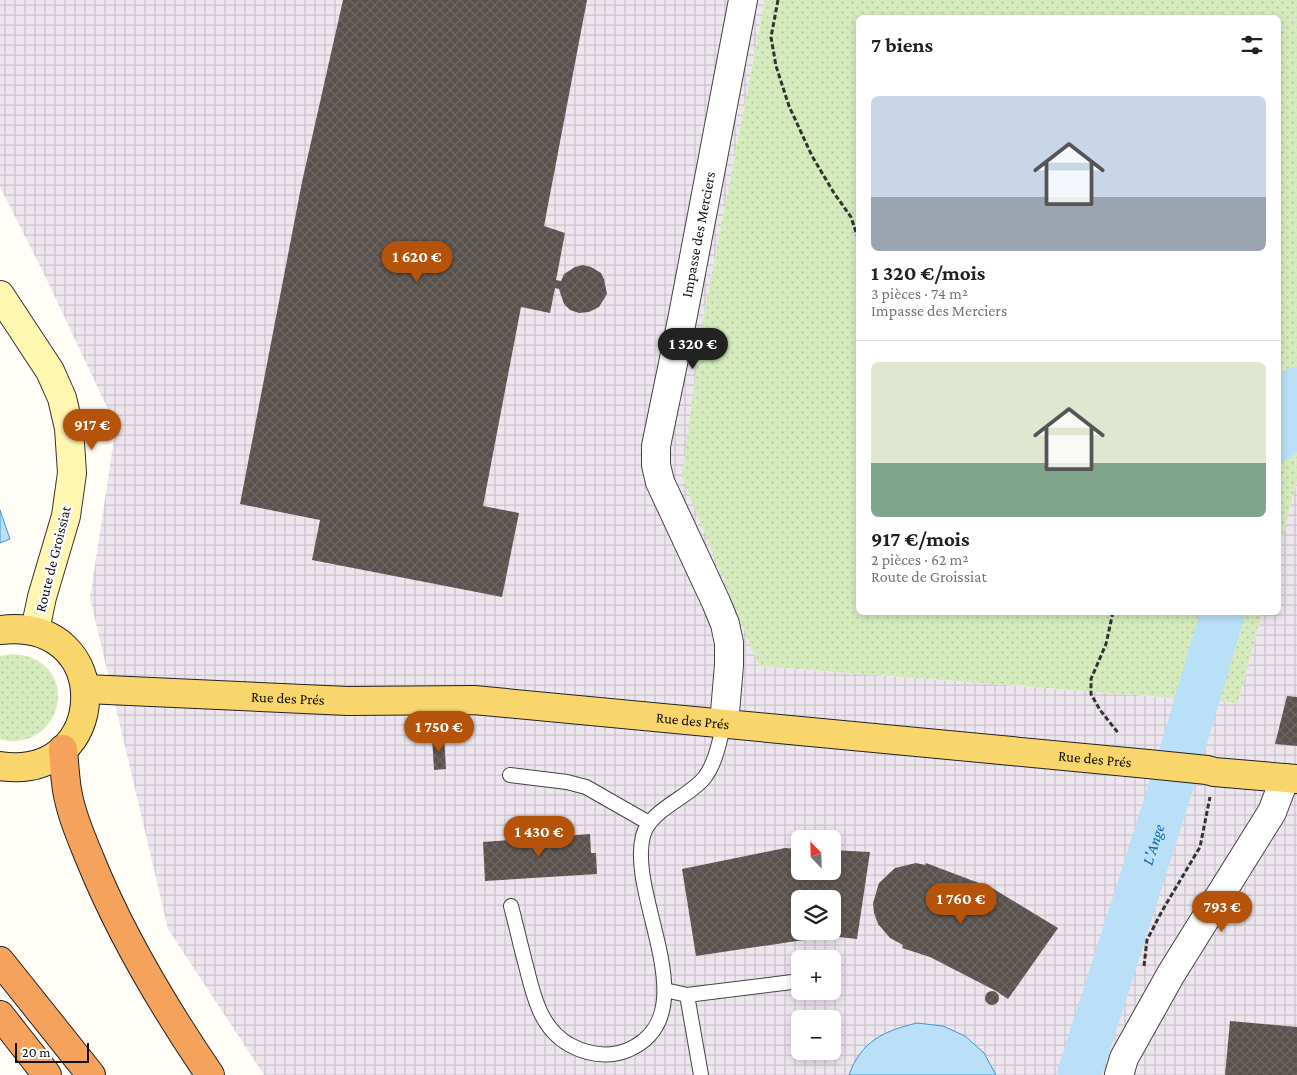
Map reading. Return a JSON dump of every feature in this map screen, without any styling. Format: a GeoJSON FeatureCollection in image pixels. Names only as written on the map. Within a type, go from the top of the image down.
{"type":"FeatureCollection","features":[{"type":"Feature","properties":{"kind":"highway"},"geometry":{"type":"LineString","coordinates":[[63,749],[67,792],[97,877],[139,964],[210,1075]]}},
{"type":"Feature","properties":{"kind":"highway"},"geometry":{"type":"LineString","coordinates":[[0,960],[91,1075]]}},
{"type":"Feature","properties":{"kind":"highway"},"geometry":{"type":"LineString","coordinates":[[0,1015],[47,1075]]}},
{"type":"Feature","properties":{"kind":"main road","name":"Route de Groissiat"},"geometry":{"type":"LineString","coordinates":[[0,296],[50,371],[62,398],[69,428],[72,473],[66,516],[42,597],[35,630]]}},
{"type":"Feature","properties":{"kind":"main road"},"geometry":{"type":"LineString","coordinates":[[0,630],[16,628],[35,630],[53,638],[66,649],[76,662],[86,689],[83,717],[74,738],[58,754],[38,765],[16,768],[0,766]]}},
{"type":"Feature","properties":{"kind":"main road","name":"Rue des Prés"},"geometry":{"type":"LineString","coordinates":[[86,689],[348,701],[474,700],[1291,779]]}},
{"type":"Feature","properties":{"kind":"street","name":"Impasse des Merciers"},"geometry":{"type":"LineString","coordinates":[[724,724],[729,665],[729,643],[725,624],[660,482],[656,465],[656,446],[743,0]]}},
{"type":"Feature","properties":{"kind":"street"},"geometry":{"type":"LineString","coordinates":[[1119,1075],[1124,1058],[1172,974],[1291,779]]}},
{"type":"Feature","properties":{"kind":"lane"},"geometry":{"type":"LineString","coordinates":[[511,906],[534,1000],[542,1017],[554,1033],[566,1043],[583,1052],[603,1056],[620,1053],[635,1047],[648,1036],[661,1018],[665,990],[662,966],[640,864],[640,846],[643,833],[649,823],[704,779],[712,766],[724,724]]}},
{"type":"Feature","properties":{"kind":"lane"},"geometry":{"type":"LineString","coordinates":[[510,775],[567,782],[586,787],[649,823]]}},
{"type":"Feature","properties":{"kind":"lane"},"geometry":{"type":"LineString","coordinates":[[665,990],[687,995],[791,982]]}},
{"type":"Feature","properties":{"kind":"lane"},"geometry":{"type":"LineString","coordinates":[[687,995],[701,1075]]}},
{"type":"Feature","properties":{"kind":"path"},"geometry":{"type":"LineString","coordinates":[[778,0],[771,37],[776,66],[789,106],[812,156],[851,217],[856,232]]}},
{"type":"Feature","properties":{"kind":"path"},"geometry":{"type":"LineString","coordinates":[[1112,615],[1106,644],[1092,679],[1091,694],[1100,710],[1140,763]]}},
{"type":"Feature","properties":{"kind":"path"},"geometry":{"type":"LineString","coordinates":[[1144,966],[1148,940],[1176,886],[1200,848],[1211,771]]}},
{"type":"Feature","properties":{"kind":"shaded area"},"geometry":{"type":"Polygon","coordinates":[[[0,0],[765,0],[703,319],[759,666],[1238,703],[1261,615],[1281,615],[1281,542],[1297,481],[1297,1075],[264,1075],[168,929],[90,598],[116,426],[45,276],[0,187],[0,0]]]}},
{"type":"Feature","properties":{"kind":"green space"},"geometry":{"type":"Polygon","coordinates":[[[765,0],[1297,0],[1297,481],[1281,542],[1281,15],[856,15],[856,615],[1261,615],[1238,703],[759,666],[682,477],[703,319],[765,0]]]}},
{"type":"Feature","properties":{"kind":"green space"},"geometry":{"type":"Polygon","coordinates":[[[13,654],[35,659],[49,671],[56,683],[58,696],[56,709],[42,731],[30,738],[11,741],[0,739],[0,656],[13,654]]]}},
{"type":"Feature","properties":{"kind":"water"},"geometry":{"type":"Polygon","coordinates":[[[0,510],[10,539],[0,543],[0,510]]]}},
{"type":"Feature","properties":{"kind":"water"},"geometry":{"type":"Polygon","coordinates":[[[917,1023],[943,1026],[965,1036],[984,1053],[996,1075],[849,1075],[860,1054],[875,1039],[894,1030],[917,1023]]]}},
{"type":"Feature","properties":{"kind":"building"},"geometry":{"type":"Polygon","coordinates":[[[343,0],[587,0],[544,226],[565,233],[556,280],[561,281],[564,274],[575,267],[583,265],[591,267],[601,273],[607,294],[599,307],[589,312],[579,313],[570,310],[564,304],[559,289],[555,288],[550,313],[521,307],[483,506],[519,513],[502,597],[312,560],[320,520],[240,504],[302,182],[343,0]]]}},
{"type":"Feature","properties":{"kind":"building"},"geometry":{"type":"Polygon","coordinates":[[[1287,696],[1297,697],[1297,746],[1275,744],[1287,696]]]}},
{"type":"Feature","properties":{"kind":"building"},"geometry":{"type":"Polygon","coordinates":[[[432,736],[444,736],[446,769],[434,770],[432,736]]]}},
{"type":"Feature","properties":{"kind":"building"},"geometry":{"type":"Polygon","coordinates":[[[590,834],[591,853],[596,853],[597,874],[485,881],[483,842],[590,834]]]}},
{"type":"Feature","properties":{"kind":"building"},"geometry":{"type":"Polygon","coordinates":[[[785,848],[791,848],[791,880],[841,880],[841,850],[870,852],[857,939],[841,937],[841,890],[791,890],[791,940],[803,940],[696,956],[682,869],[785,848]]]}},
{"type":"Feature","properties":{"kind":"building"},"geometry":{"type":"Polygon","coordinates":[[[916,863],[925,865],[926,863],[992,888],[1058,928],[1008,999],[930,957],[902,948],[903,945],[890,938],[878,924],[873,903],[879,883],[895,868],[916,863]]]}},
{"type":"Feature","properties":{"kind":"building"},"geometry":{"type":"Polygon","coordinates":[[[992,991],[997,993],[999,998],[997,1003],[992,1005],[987,1003],[985,998],[987,993],[992,991]]]}},
{"type":"Feature","properties":{"kind":"building"},"geometry":{"type":"Polygon","coordinates":[[[1230,1021],[1297,1027],[1297,1075],[1225,1075],[1230,1021]]]}},
{"type":"Feature","properties":{"kind":"waterway","name":"L'Ange"},"geometry":{"type":"LineString","coordinates":[[1281,433],[1297,389]]}},
{"type":"Feature","properties":{"kind":"waterway","name":"L'Ange"},"geometry":{"type":"LineString","coordinates":[[1079,1075],[1176,771],[1222,615]]}}]}
